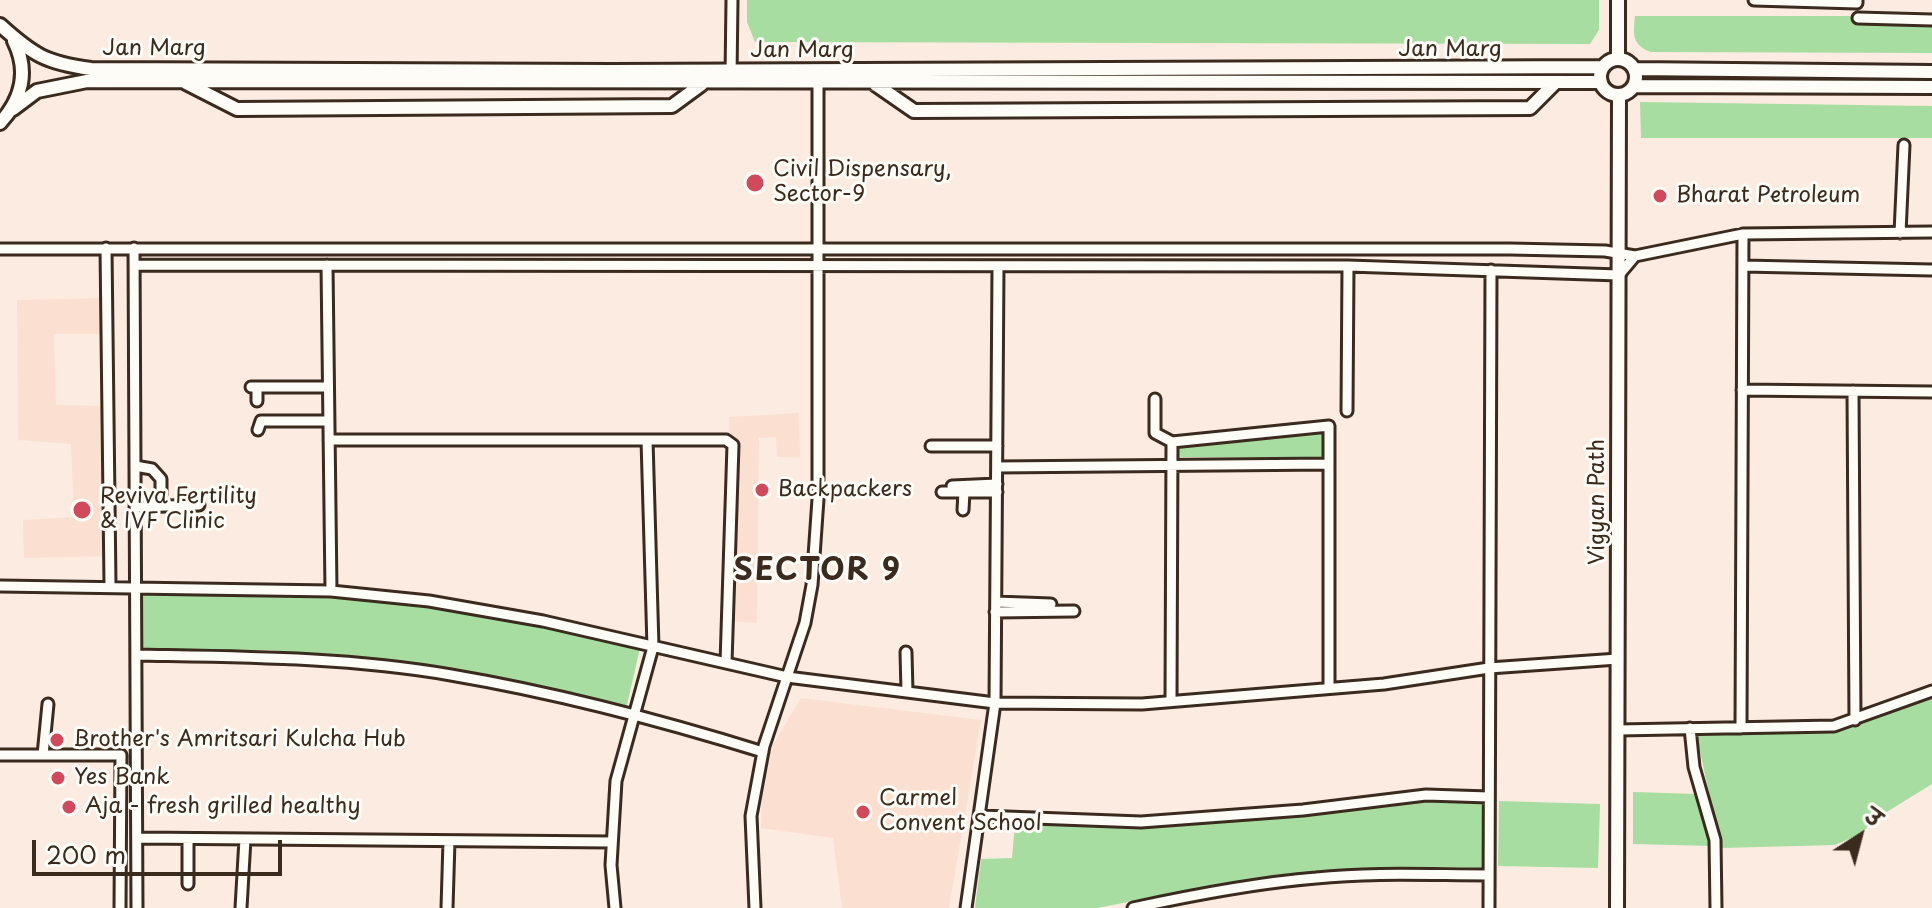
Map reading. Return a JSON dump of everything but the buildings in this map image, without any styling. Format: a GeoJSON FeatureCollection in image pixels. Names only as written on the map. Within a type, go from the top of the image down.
{"type":"FeatureCollection","features":[{"type":"Feature","properties":{"kind":"main road"},"geometry":{"type":"LineString","coordinates":[[1618,0],[1618,59]]}},
{"type":"Feature","properties":{"kind":"main road","name":"Jan Marg"},"geometry":{"type":"LineString","coordinates":[[0,25],[31,53],[53,64],[91,69],[818,78],[1603,67]]}},
{"type":"Feature","properties":{"kind":"main road"},"geometry":{"type":"LineString","coordinates":[[0,123],[13,109],[23,83],[21,55],[11,35]]}},
{"type":"Feature","properties":{"kind":"main road"},"geometry":{"type":"LineString","coordinates":[[1618,59],[1603,67],[1601,82],[1606,90],[1619,95],[1634,86],[1932,87]]}},
{"type":"Feature","properties":{"kind":"main road"},"geometry":{"type":"LineString","coordinates":[[1618,59],[1634,69],[1932,72]]}},
{"type":"Feature","properties":{"kind":"main road"},"geometry":{"type":"LineString","coordinates":[[1634,69],[1634,86]]}},
{"type":"Feature","properties":{"kind":"main road","name":"Jan Marg"},"geometry":{"type":"LineString","coordinates":[[13,109],[37,91],[87,81],[702,84],[731,78]]}},
{"type":"Feature","properties":{"kind":"main road","name":"Jan Marg"},"geometry":{"type":"LineString","coordinates":[[818,78],[875,84],[1601,82]]}},
{"type":"Feature","properties":{"kind":"main road"},"geometry":{"type":"LineString","coordinates":[[185,82],[237,109],[672,106],[702,84]]}},
{"type":"Feature","properties":{"kind":"main road"},"geometry":{"type":"LineString","coordinates":[[875,84],[914,111],[1530,108],[1554,84]]}},
{"type":"Feature","properties":{"kind":"main road","name":"Vigyan Path"},"geometry":{"type":"LineString","coordinates":[[1617,908],[1619,95]]}},
{"type":"Feature","properties":{"kind":"street"},"geometry":{"type":"LineString","coordinates":[[731,78],[732,0]]}},
{"type":"Feature","properties":{"kind":"street"},"geometry":{"type":"LineString","coordinates":[[1754,0],[1857,2],[1859,21],[1932,20]]}},
{"type":"Feature","properties":{"kind":"street"},"geometry":{"type":"LineString","coordinates":[[755,908],[751,816],[763,752],[805,623],[814,561],[818,499],[818,78]]}},
{"type":"Feature","properties":{"kind":"street"},"geometry":{"type":"LineString","coordinates":[[1900,233],[1904,145]]}},
{"type":"Feature","properties":{"kind":"street"},"geometry":{"type":"LineString","coordinates":[[0,249],[1619,252],[1635,256],[1743,234],[1932,232]]}},
{"type":"Feature","properties":{"kind":"street"},"geometry":{"type":"LineString","coordinates":[[1741,728],[1743,234]]}},
{"type":"Feature","properties":{"kind":"street"},"geometry":{"type":"LineString","coordinates":[[106,248],[110,585]]}},
{"type":"Feature","properties":{"kind":"street"},"geometry":{"type":"LineString","coordinates":[[134,248],[137,908]]}},
{"type":"Feature","properties":{"kind":"street"},"geometry":{"type":"LineString","coordinates":[[134,265],[1348,266],[1619,275],[1635,256]]}},
{"type":"Feature","properties":{"kind":"street"},"geometry":{"type":"LineString","coordinates":[[327,265],[331,591]]}},
{"type":"Feature","properties":{"kind":"street"},"geometry":{"type":"LineString","coordinates":[[966,908],[995,703],[998,266]]}},
{"type":"Feature","properties":{"kind":"street"},"geometry":{"type":"LineString","coordinates":[[1347,411],[1348,266]]}},
{"type":"Feature","properties":{"kind":"street"},"geometry":{"type":"LineString","coordinates":[[1743,266],[1932,270]]}},
{"type":"Feature","properties":{"kind":"street"},"geometry":{"type":"LineString","coordinates":[[1489,908],[1491,270]]}},
{"type":"Feature","properties":{"kind":"street"},"geometry":{"type":"LineString","coordinates":[[257,401],[254,387],[328,387]]}},
{"type":"Feature","properties":{"kind":"street"},"geometry":{"type":"LineString","coordinates":[[1742,390],[1932,392]]}},
{"type":"Feature","properties":{"kind":"street"},"geometry":{"type":"LineString","coordinates":[[1853,391],[1855,720]]}},
{"type":"Feature","properties":{"kind":"street"},"geometry":{"type":"LineString","coordinates":[[1155,399],[1155,433],[1172,442],[1329,426],[1329,688]]}},
{"type":"Feature","properties":{"kind":"street"},"geometry":{"type":"LineString","coordinates":[[258,430],[261,421],[329,421]]}},
{"type":"Feature","properties":{"kind":"street"},"geometry":{"type":"LineString","coordinates":[[329,440],[726,440],[733,445],[726,663]]}},
{"type":"Feature","properties":{"kind":"street"},"geometry":{"type":"LineString","coordinates":[[615,908],[612,842],[616,781],[653,647],[647,440]]}},
{"type":"Feature","properties":{"kind":"street"},"geometry":{"type":"LineString","coordinates":[[1171,701],[1172,442]]}},
{"type":"Feature","properties":{"kind":"street"},"geometry":{"type":"LineString","coordinates":[[931,446],[997,446]]}},
{"type":"Feature","properties":{"kind":"street"},"geometry":{"type":"LineString","coordinates":[[997,467],[1329,464]]}},
{"type":"Feature","properties":{"kind":"street"},"geometry":{"type":"LineString","coordinates":[[135,466],[152,469],[161,479],[161,494],[152,506]]}},
{"type":"Feature","properties":{"kind":"street"},"geometry":{"type":"LineString","coordinates":[[997,488],[964,492],[943,489],[997,488]]}},
{"type":"Feature","properties":{"kind":"street"},"geometry":{"type":"LineString","coordinates":[[963,510],[964,492]]}},
{"type":"Feature","properties":{"kind":"street"},"geometry":{"type":"LineString","coordinates":[[135,507],[199,505]]}},
{"type":"Feature","properties":{"kind":"street"},"geometry":{"type":"LineString","coordinates":[[0,586],[136,585],[331,591],[429,601],[543,621],[787,677],[995,703],[1171,701],[1329,688],[1489,668],[1618,659]]}},
{"type":"Feature","properties":{"kind":"street"},"geometry":{"type":"LineString","coordinates":[[996,607],[1051,604]]}},
{"type":"Feature","properties":{"kind":"street"},"geometry":{"type":"LineString","coordinates":[[996,607],[1074,611]]}},
{"type":"Feature","properties":{"kind":"street"},"geometry":{"type":"LineString","coordinates":[[906,652],[907,692]]}},
{"type":"Feature","properties":{"kind":"street"},"geometry":{"type":"LineString","coordinates":[[136,655],[282,657],[449,674],[633,714],[763,752]]}},
{"type":"Feature","properties":{"kind":"street"},"geometry":{"type":"LineString","coordinates":[[1618,730],[1834,726],[1932,691]]}},
{"type":"Feature","properties":{"kind":"street"},"geometry":{"type":"LineString","coordinates":[[43,755],[48,704]]}},
{"type":"Feature","properties":{"kind":"street"},"geometry":{"type":"LineString","coordinates":[[1690,728],[1694,767],[1715,840],[1716,908]]}},
{"type":"Feature","properties":{"kind":"street"},"geometry":{"type":"LineString","coordinates":[[0,755],[121,755],[120,908]]}},
{"type":"Feature","properties":{"kind":"street"},"geometry":{"type":"LineString","coordinates":[[980,816],[1141,822],[1303,810],[1426,795],[1489,797]]}},
{"type":"Feature","properties":{"kind":"street"},"geometry":{"type":"LineString","coordinates":[[137,838],[612,842]]}},
{"type":"Feature","properties":{"kind":"street"},"geometry":{"type":"LineString","coordinates":[[188,839],[188,884]]}},
{"type":"Feature","properties":{"kind":"street"},"geometry":{"type":"LineString","coordinates":[[241,908],[245,839]]}},
{"type":"Feature","properties":{"kind":"street"},"geometry":{"type":"LineString","coordinates":[[447,908],[449,841]]}},
{"type":"Feature","properties":{"kind":"street"},"geometry":{"type":"LineString","coordinates":[[1133,908],[1222,889],[1315,878],[1373,874],[1489,875]]}},
{"type":"Feature","properties":{"kind":"shaded area"},"geometry":{"type":"Polygon","coordinates":[[[104,298],[106,334],[54,334],[56,405],[106,406],[112,556],[24,558],[23,520],[74,517],[71,444],[18,440],[17,300],[104,298]]]}},
{"type":"Feature","properties":{"kind":"shaded area"},"geometry":{"type":"Polygon","coordinates":[[[799,413],[800,458],[777,457],[776,437],[759,438],[757,623],[727,621],[729,417],[799,413]]]}},
{"type":"Feature","properties":{"kind":"shaded area","name":"Carmel Convent School"},"geometry":{"type":"Polygon","coordinates":[[[801,698],[981,720],[949,908],[842,908],[833,838],[761,828],[762,797],[773,745],[801,698]]]}},
{"type":"Feature","properties":{"kind":"green space"},"geometry":{"type":"Polygon","coordinates":[[[747,0],[1599,0],[1599,30],[1590,44],[755,42],[747,22],[747,0]]]}},
{"type":"Feature","properties":{"kind":"green space"},"geometry":{"type":"Polygon","coordinates":[[[1635,16],[1932,16],[1932,53],[1651,52],[1637,43],[1635,16]]]}},
{"type":"Feature","properties":{"kind":"green space"},"geometry":{"type":"Polygon","coordinates":[[[1640,102],[1932,106],[1932,138],[1641,138],[1640,102]]]}},
{"type":"Feature","properties":{"kind":"green space"},"geometry":{"type":"Polygon","coordinates":[[[1322,431],[1322,458],[1178,457],[1178,445],[1322,431]]]}},
{"type":"Feature","properties":{"kind":"green space"},"geometry":{"type":"Polygon","coordinates":[[[142,591],[308,596],[410,604],[525,623],[640,648],[626,709],[446,668],[270,650],[141,650],[142,591]]]}},
{"type":"Feature","properties":{"kind":"green space"},"geometry":{"type":"Polygon","coordinates":[[[1932,696],[1932,784],[1877,818],[1860,834],[1835,845],[1721,848],[1696,733],[1840,728],[1932,696]]]}},
{"type":"Feature","properties":{"kind":"green space"},"geometry":{"type":"Polygon","coordinates":[[[1633,792],[1697,794],[1712,846],[1633,844],[1633,792]]]}},
{"type":"Feature","properties":{"kind":"green space"},"geometry":{"type":"Polygon","coordinates":[[[1425,799],[1484,801],[1484,871],[1378,868],[1323,871],[1221,884],[1097,908],[975,908],[981,859],[1012,858],[1015,824],[1139,827],[1298,816],[1425,799]]]}},
{"type":"Feature","properties":{"kind":"green space"},"geometry":{"type":"Polygon","coordinates":[[[1499,801],[1600,804],[1598,868],[1498,866],[1499,801]]]}},
{"type":"Feature","properties":{"kind":"place","name":"Civil Dispensary, Sector-9"},"geometry":{"type":"Point","coordinates":[755,183]}},
{"type":"Feature","properties":{"kind":"place","name":"Bharat Petroleum"},"geometry":{"type":"Point","coordinates":[1660,196]}},
{"type":"Feature","properties":{"kind":"place","name":"Backpackers"},"geometry":{"type":"Point","coordinates":[762,490]}},
{"type":"Feature","properties":{"kind":"place","name":"Reviva Fertility & IVF Clinic"},"geometry":{"type":"Point","coordinates":[82,510]}},
{"type":"Feature","properties":{"kind":"place","name":"Brother's Amritsari Kulcha Hub"},"geometry":{"type":"Point","coordinates":[57,740]}},
{"type":"Feature","properties":{"kind":"place","name":"Yes Bank"},"geometry":{"type":"Point","coordinates":[58,778]}},
{"type":"Feature","properties":{"kind":"place","name":"Aja - fresh grilled healthy"},"geometry":{"type":"Point","coordinates":[69,807]}},
{"type":"Feature","properties":{"kind":"place","name":"Carmel Convent School"},"geometry":{"type":"Point","coordinates":[863,812]}},
{"type":"Feature","properties":{"kind":"district","name":"SECTOR 9"},"geometry":{"type":"Point","coordinates":[818,572]}}]}
